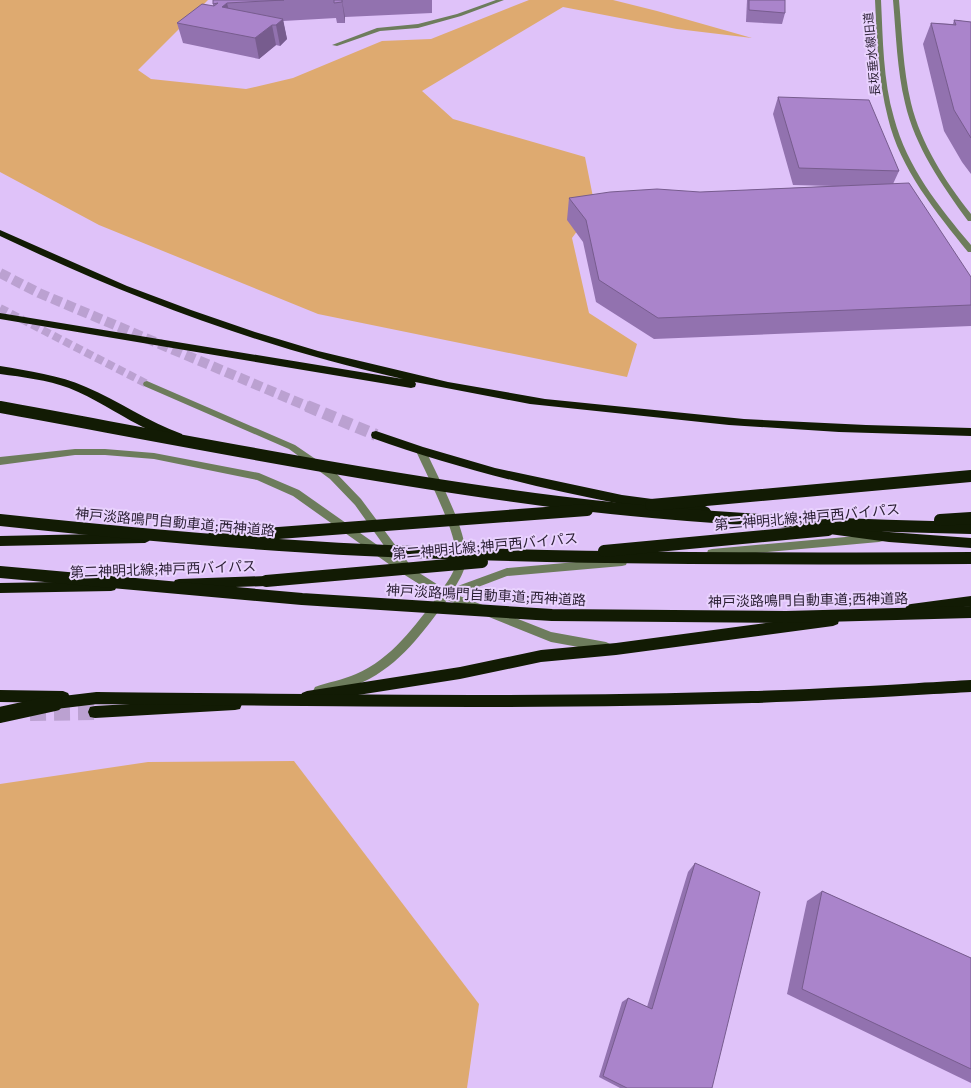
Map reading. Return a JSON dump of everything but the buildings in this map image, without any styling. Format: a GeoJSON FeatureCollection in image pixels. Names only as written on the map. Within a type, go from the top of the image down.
{"type":"FeatureCollection","features":[{"type":"Feature","properties":{"kind":"highway"},"geometry":{"type":"LineString","coordinates":[[0,233],[55,260],[141,296],[224,326],[311,352],[398,374],[516,398]]}},
{"type":"Feature","properties":{"kind":"highway"},"geometry":{"type":"LineString","coordinates":[[0,316],[383,380],[516,398],[758,424],[971,432]]}},
{"type":"Feature","properties":{"kind":"highway"},"geometry":{"type":"LineString","coordinates":[[0,370],[54,380],[81,389],[170,434],[210,446]]}},
{"type":"Feature","properties":{"kind":"highway"},"geometry":{"type":"LineString","coordinates":[[0,407],[416,482],[561,502],[706,516],[842,525],[971,528]]}},
{"type":"Feature","properties":{"kind":"highway"},"geometry":{"type":"LineString","coordinates":[[376,435],[421,451],[495,472],[622,500],[889,537],[971,543]]}},
{"type":"Feature","properties":{"kind":"highway","name":"第二神明北線;神戸西バイパス"},"geometry":{"type":"LineString","coordinates":[[0,541],[108,540],[265,534],[707,501],[971,476]]}},
{"type":"Feature","properties":{"kind":"highway","name":"第二神明北線;神戸西バイパス"},"geometry":{"type":"LineString","coordinates":[[0,588],[266,581],[971,518]]}},
{"type":"Feature","properties":{"kind":"highway","name":"神戸淡路鳴門自動車道;西神道路"},"geometry":{"type":"LineString","coordinates":[[0,520],[66,528],[311,548],[474,555],[767,560],[971,558]]}},
{"type":"Feature","properties":{"kind":"highway","name":"神戸淡路鳴門自動車道;西神道路"},"geometry":{"type":"LineString","coordinates":[[0,572],[302,599],[552,615],[786,617],[971,612]]}},
{"type":"Feature","properties":{"kind":"highway"},"geometry":{"type":"LineString","coordinates":[[95,712],[265,703],[460,673],[541,656],[616,649],[971,601]]}},
{"type":"Feature","properties":{"kind":"highway"},"geometry":{"type":"LineString","coordinates":[[0,696],[584,701],[734,699],[971,686]]}},
{"type":"Feature","properties":{"kind":"highway"},"geometry":{"type":"LineString","coordinates":[[0,715],[46,704],[97,698]]}},
{"type":"Feature","properties":{"kind":"street"},"geometry":{"type":"LineString","coordinates":[[335,45],[379,29],[418,26],[459,15],[501,0]]}},
{"type":"Feature","properties":{"kind":"street","name":"長坂垂水線旧道"},"geometry":{"type":"LineString","coordinates":[[878,0],[882,77],[888,106],[900,144],[929,198],[971,250]]}},
{"type":"Feature","properties":{"kind":"street"},"geometry":{"type":"LineString","coordinates":[[896,0],[904,79],[908,103],[916,129],[940,176],[971,218]]}},
{"type":"Feature","properties":{"kind":"street"},"geometry":{"type":"LineString","coordinates":[[147,384],[292,447],[333,476],[358,502],[409,572]]}},
{"type":"Feature","properties":{"kind":"street"},"geometry":{"type":"LineString","coordinates":[[291,699],[360,678],[388,662],[408,642],[445,595],[456,576],[461,563],[462,546],[421,451]]}},
{"type":"Feature","properties":{"kind":"street"},"geometry":{"type":"LineString","coordinates":[[0,461],[75,452],[105,452],[154,456],[259,477],[296,493],[409,572],[445,595],[550,637],[616,649]]}},
{"type":"Feature","properties":{"kind":"street"},"geometry":{"type":"LineString","coordinates":[[445,595],[507,572],[889,537]]}},
{"type":"Feature","properties":{"kind":"shaded area"},"geometry":{"type":"Polygon","coordinates":[[[0,0],[208,0],[138,70],[151,79],[246,89],[293,78],[382,41],[431,39],[529,0],[613,0],[752,38],[677,29],[563,7],[422,91],[453,119],[585,157],[595,207],[572,238],[589,313],[637,344],[627,377],[318,314],[99,225],[0,172],[0,0]]]}},
{"type":"Feature","properties":{"kind":"shaded area"},"geometry":{"type":"Polygon","coordinates":[[[294,761],[479,1004],[467,1088],[0,1088],[0,784],[148,762],[294,761]]]}},
{"type":"Feature","properties":{"kind":"tunnel"},"geometry":{"type":"LineString","coordinates":[[0,273],[39,293],[309,407]]}},
{"type":"Feature","properties":{"kind":"tunnel"},"geometry":{"type":"LineString","coordinates":[[0,308],[147,384]]}},
{"type":"Feature","properties":{"kind":"tunnel"},"geometry":{"type":"LineString","coordinates":[[307,406],[376,435]]}},
{"type":"Feature","properties":{"kind":"tunnel"},"geometry":{"type":"LineString","coordinates":[[30,713],[95,712]]}}]}
